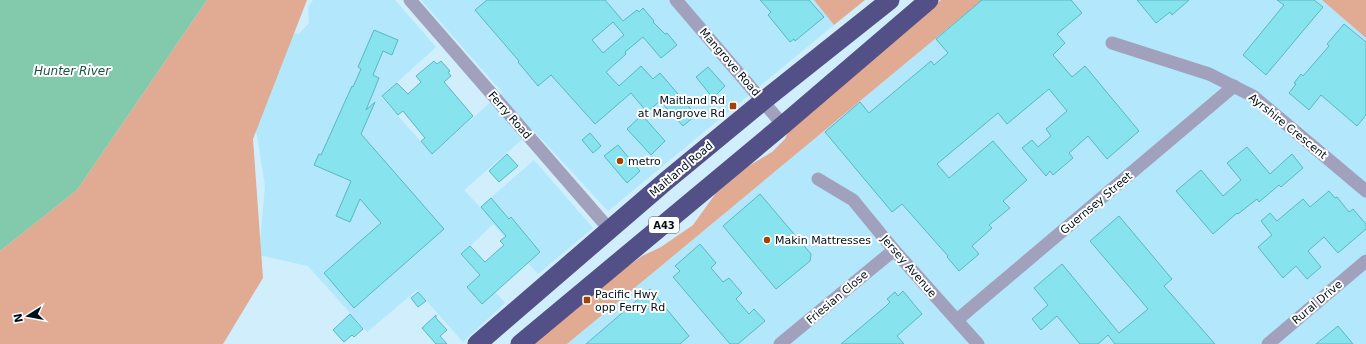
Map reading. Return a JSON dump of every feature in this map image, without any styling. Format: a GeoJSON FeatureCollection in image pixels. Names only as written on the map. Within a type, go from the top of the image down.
{"type":"FeatureCollection","features":[{"type":"Feature","properties":{"kind":"highway","name":"Maitland Road"},"geometry":{"type":"LineString","coordinates":[[477,344],[666,181],[763,101],[890,0]]}},
{"type":"Feature","properties":{"kind":"highway","name":"A43"},"geometry":{"type":"LineString","coordinates":[[520,344],[783,125],[929,0]]}},
{"type":"Feature","properties":{"kind":"street","name":"Ferry Road"},"geometry":{"type":"LineString","coordinates":[[410,0],[610,230]]}},
{"type":"Feature","properties":{"kind":"street","name":"Mangrove Road"},"geometry":{"type":"LineString","coordinates":[[676,0],[783,125]]}},
{"type":"Feature","properties":{"kind":"street","name":"Ayrshire Crescent"},"geometry":{"type":"LineString","coordinates":[[1112,43],[1209,74],[1253,96],[1366,191]]}},
{"type":"Feature","properties":{"kind":"street","name":"Guernsey Street"},"geometry":{"type":"LineString","coordinates":[[957,320],[1234,86]]}},
{"type":"Feature","properties":{"kind":"street","name":"Jersey Avenue"},"geometry":{"type":"LineString","coordinates":[[818,179],[853,200],[894,250],[978,344]]}},
{"type":"Feature","properties":{"kind":"street","name":"Friesian Close"},"geometry":{"type":"LineString","coordinates":[[780,344],[894,250]]}},
{"type":"Feature","properties":{"kind":"street","name":"Rural Drive"},"geometry":{"type":"LineString","coordinates":[[1268,344],[1366,261]]}},
{"type":"Feature","properties":{"kind":"shaded area"},"geometry":{"type":"Polygon","coordinates":[[[207,0],[307,0],[253,139],[263,278],[223,344],[0,344],[0,251],[77,190],[207,0]]]}},
{"type":"Feature","properties":{"kind":"shaded area"},"geometry":{"type":"Polygon","coordinates":[[[313,0],[395,0],[436,47],[381,97],[432,154],[502,92],[421,0],[814,0],[834,25],[608,211],[533,130],[464,190],[480,207],[534,160],[593,228],[538,274],[493,224],[461,255],[505,303],[463,342],[417,290],[367,332],[308,266],[259,255],[265,186],[255,123],[292,33],[299,34],[309,23],[308,7],[313,0]]]}},
{"type":"Feature","properties":{"kind":"shaded area"},"geometry":{"type":"Polygon","coordinates":[[[814,0],[865,0],[834,25],[814,0]]]}},
{"type":"Feature","properties":{"kind":"shaded area"},"geometry":{"type":"Polygon","coordinates":[[[941,0],[982,0],[567,344],[531,344],[589,294],[642,256],[661,247],[693,225],[716,193],[747,167],[772,152],[785,139],[792,123],[941,0]]]}},
{"type":"Feature","properties":{"kind":"shaded area"},"geometry":{"type":"Polygon","coordinates":[[[982,0],[1322,0],[1366,38],[1366,344],[567,344],[982,0]]]}},
{"type":"Feature","properties":{"kind":"shaded area"},"geometry":{"type":"Polygon","coordinates":[[[1322,0],[1366,0],[1366,38],[1322,0]]]}},
{"type":"Feature","properties":{"kind":"water","name":"Hunter River"},"geometry":{"type":"Polygon","coordinates":[[[0,0],[207,0],[77,190],[0,251],[0,0]]]}},
{"type":"Feature","properties":{"kind":"building"},"geometry":{"type":"Polygon","coordinates":[[[487,0],[605,0],[623,21],[637,10],[639,12],[643,8],[654,21],[653,22],[665,34],[667,33],[677,45],[661,58],[643,37],[625,52],[626,54],[606,72],[619,86],[641,66],[653,79],[660,73],[696,115],[683,126],[660,101],[647,112],[631,93],[595,124],[551,75],[538,86],[518,62],[519,61],[475,10],[487,0]],[[613,22],[592,40],[603,53],[624,35],[613,22]]]}},
{"type":"Feature","properties":{"kind":"building"},"geometry":{"type":"Polygon","coordinates":[[[760,0],[809,0],[824,17],[795,41],[794,39],[790,42],[768,15],[771,12],[760,0]]]}},
{"type":"Feature","properties":{"kind":"building"},"geometry":{"type":"Polygon","coordinates":[[[982,0],[1071,0],[1082,13],[1057,34],[1065,43],[1053,55],[1072,77],[1085,66],[1139,131],[1107,159],[1088,136],[1069,153],[1073,158],[1053,175],[1050,171],[1046,176],[1022,148],[1032,140],[1038,147],[1051,136],[1046,129],[1067,111],[1049,89],[1007,124],[998,113],[937,164],[949,178],[993,141],[1027,180],[1003,201],[1010,208],[989,225],[992,228],[972,246],[979,254],[959,271],[947,257],[948,256],[902,204],[892,212],[825,132],[860,102],[869,113],[931,61],[934,65],[948,53],[936,39],[982,0]]]}},
{"type":"Feature","properties":{"kind":"building"},"geometry":{"type":"Polygon","coordinates":[[[1137,0],[1189,0],[1172,15],[1170,12],[1156,23],[1137,0]]]}},
{"type":"Feature","properties":{"kind":"building"},"geometry":{"type":"Polygon","coordinates":[[[1277,0],[1314,0],[1323,7],[1266,75],[1243,55],[1284,5],[1277,0]]]}},
{"type":"Feature","properties":{"kind":"building"},"geometry":{"type":"Polygon","coordinates":[[[1344,24],[1366,42],[1366,115],[1357,126],[1321,95],[1309,110],[1289,93],[1301,74],[1303,76],[1329,46],[1327,44],[1344,24]]]}},
{"type":"Feature","properties":{"kind":"building"},"geometry":{"type":"Polygon","coordinates":[[[374,30],[398,40],[392,55],[383,51],[373,75],[379,78],[366,110],[375,102],[361,134],[444,229],[354,308],[324,273],[381,223],[360,199],[350,222],[336,216],[351,181],[314,165],[319,154],[321,155],[361,69],[358,67],[374,30]]]}},
{"type":"Feature","properties":{"kind":"building"},"geometry":{"type":"Polygon","coordinates":[[[434,61],[437,64],[441,61],[450,71],[448,72],[451,76],[444,82],[473,116],[432,154],[421,141],[425,138],[403,111],[398,115],[382,96],[397,83],[408,94],[421,82],[416,76],[434,61]]]}},
{"type":"Feature","properties":{"kind":"building"},"geometry":{"type":"Polygon","coordinates":[[[708,67],[725,86],[713,98],[696,77],[708,67]]]}},
{"type":"Feature","properties":{"kind":"building"},"geometry":{"type":"Polygon","coordinates":[[[642,115],[665,141],[651,155],[627,129],[642,115]]]}},
{"type":"Feature","properties":{"kind":"building"},"geometry":{"type":"Polygon","coordinates":[[[590,133],[601,146],[593,153],[582,140],[590,133]]]}},
{"type":"Feature","properties":{"kind":"building","name":"metro"},"geometry":{"type":"Polygon","coordinates":[[[618,145],[640,171],[627,183],[604,156],[618,145]]]}},
{"type":"Feature","properties":{"kind":"building"},"geometry":{"type":"Polygon","coordinates":[[[1247,147],[1270,174],[1292,154],[1303,168],[1281,187],[1279,185],[1259,202],[1257,199],[1238,214],[1237,213],[1213,234],[1176,191],[1201,170],[1223,196],[1241,180],[1227,163],[1247,147]]]}},
{"type":"Feature","properties":{"kind":"building"},"geometry":{"type":"Polygon","coordinates":[[[507,154],[518,166],[499,182],[489,171],[507,154]]]}},
{"type":"Feature","properties":{"kind":"building"},"geometry":{"type":"Polygon","coordinates":[[[1329,191],[1335,198],[1337,197],[1349,212],[1353,209],[1366,224],[1366,229],[1338,253],[1324,237],[1308,251],[1321,267],[1307,279],[1296,266],[1283,278],[1258,247],[1272,235],[1261,221],[1270,213],[1277,221],[1303,199],[1310,207],[1329,191]]]}},
{"type":"Feature","properties":{"kind":"building","name":"Makin Mattresses"},"geometry":{"type":"Polygon","coordinates":[[[760,194],[811,254],[810,261],[776,289],[723,226],[760,194]]]}},
{"type":"Feature","properties":{"kind":"building"},"geometry":{"type":"Polygon","coordinates":[[[491,198],[509,219],[511,217],[540,252],[482,304],[467,287],[480,275],[461,254],[470,246],[485,262],[504,245],[500,241],[506,236],[481,207],[491,198]]]}},
{"type":"Feature","properties":{"kind":"building"},"geometry":{"type":"Polygon","coordinates":[[[1119,216],[1172,279],[1164,286],[1215,344],[1115,344],[1108,335],[1098,344],[1080,344],[1057,316],[1041,330],[1032,319],[1048,305],[1034,288],[1062,264],[1119,333],[1148,309],[1090,241],[1119,216]]]}},
{"type":"Feature","properties":{"kind":"building"},"geometry":{"type":"Polygon","coordinates":[[[700,244],[716,263],[711,268],[723,282],[729,278],[742,293],[736,299],[749,314],[754,309],[765,321],[738,344],[730,344],[673,277],[680,271],[675,266],[700,244]]]}},
{"type":"Feature","properties":{"kind":"building"},"geometry":{"type":"Polygon","coordinates":[[[650,289],[689,336],[680,344],[586,344],[650,289]]]}},
{"type":"Feature","properties":{"kind":"building"},"geometry":{"type":"Polygon","coordinates":[[[903,291],[922,314],[897,336],[904,344],[841,344],[885,307],[890,302],[887,299],[895,292],[898,296],[903,291]]]}},
{"type":"Feature","properties":{"kind":"building"},"geometry":{"type":"Polygon","coordinates":[[[418,292],[426,301],[418,307],[411,298],[418,292]]]}},
{"type":"Feature","properties":{"kind":"building"},"geometry":{"type":"Polygon","coordinates":[[[350,314],[363,329],[354,337],[352,335],[344,342],[333,330],[350,314]]]}},
{"type":"Feature","properties":{"kind":"building"},"geometry":{"type":"Polygon","coordinates":[[[436,315],[436,318],[447,330],[440,336],[447,344],[436,344],[422,328],[436,315]]]}},
{"type":"Feature","properties":{"kind":"building"},"geometry":{"type":"Polygon","coordinates":[[[1338,326],[1353,344],[1316,344],[1338,326]]]}},
{"type":"Feature","properties":{"kind":"place","name":"Maitland Rd at Mangrove Rd"},"geometry":{"type":"Point","coordinates":[733,106]}},
{"type":"Feature","properties":{"kind":"place","name":"metro"},"geometry":{"type":"Point","coordinates":[620,161]}},
{"type":"Feature","properties":{"kind":"place","name":"Makin Mattresses"},"geometry":{"type":"Point","coordinates":[767,240]}},
{"type":"Feature","properties":{"kind":"place","name":"Pacific Hwy opp Ferry Rd"},"geometry":{"type":"Point","coordinates":[587,300]}}]}
